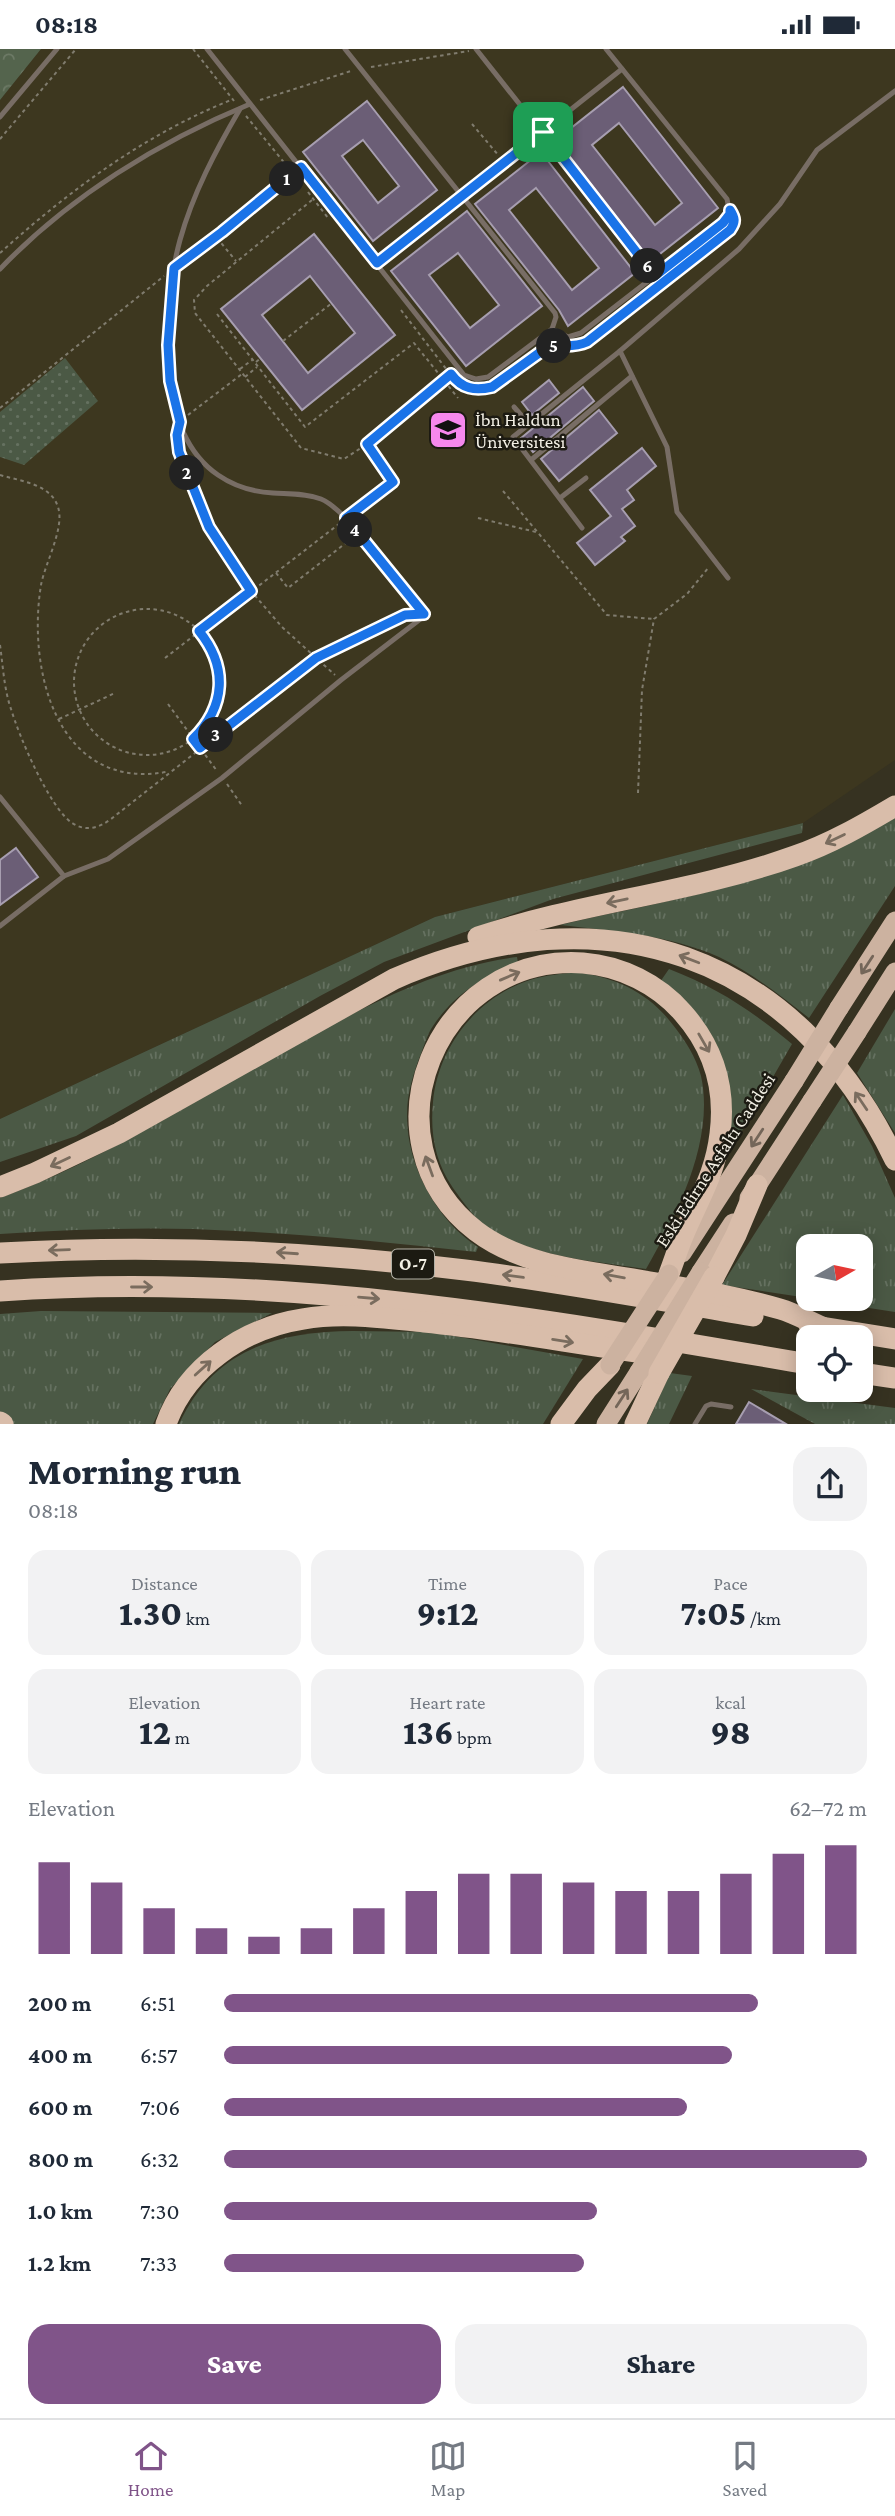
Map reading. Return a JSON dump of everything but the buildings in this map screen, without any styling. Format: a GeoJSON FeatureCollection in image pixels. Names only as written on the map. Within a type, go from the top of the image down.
{"type":"FeatureCollection","features":[{"type":"Feature","properties":{"kind":"highway"},"geometry":{"type":"LineString","coordinates":[[119,1132],[314,1009],[393,968],[514,925],[687,887],[772,864],[828,843],[895,806]]}},
{"type":"Feature","properties":{"kind":"highway","name":"Eski Edirne Asfaltı Caddesi"},"geometry":{"type":"LineString","coordinates":[[574,1424],[895,921]]}},
{"type":"Feature","properties":{"kind":"highway"},"geometry":{"type":"LineString","coordinates":[[0,1187],[84,1151],[394,979],[425,965],[510,942],[587,937],[624,941],[684,956],[734,980],[766,1000],[805,1032],[827,1055],[868,1112],[895,1160]]}},
{"type":"Feature","properties":{"kind":"highway"},"geometry":{"type":"LineString","coordinates":[[669,1273],[683,1235],[706,1189],[721,1133],[720,1086],[716,1066],[706,1045],[674,1002],[645,982],[615,968],[596,964],[558,963],[525,970],[496,982],[470,1000],[443,1032],[425,1072],[421,1095],[419,1118],[422,1144],[430,1170],[443,1194],[467,1221],[498,1244],[548,1263],[744,1300],[783,1309],[818,1325]]}},
{"type":"Feature","properties":{"kind":"highway"},"geometry":{"type":"LineString","coordinates":[[606,1424],[649,1373],[707,1274],[736,1235],[757,1185],[895,972]]}},
{"type":"Feature","properties":{"kind":"highway","name":"O-7"},"geometry":{"type":"LineString","coordinates":[[0,1253],[107,1248],[196,1249],[351,1258],[554,1282],[810,1325]]}},
{"type":"Feature","properties":{"kind":"highway","name":"O-7"},"geometry":{"type":"LineString","coordinates":[[0,1291],[204,1288],[394,1300],[535,1319],[796,1362]]}},
{"type":"Feature","properties":{"kind":"highway"},"geometry":{"type":"LineString","coordinates":[[166,1424],[178,1397],[192,1378],[229,1347],[257,1332],[302,1319],[333,1316],[375,1317],[494,1330],[674,1357],[745,1353]]}},
{"type":"Feature","properties":{"kind":"highway","name":"O-7"},"geometry":{"type":"LineString","coordinates":[[873,1335],[895,1339]]}},
{"type":"Feature","properties":{"kind":"highway"},"geometry":{"type":"LineString","coordinates":[[561,1424],[587,1389],[610,1366]]}},
{"type":"Feature","properties":{"kind":"highway"},"geometry":{"type":"LineString","coordinates":[[635,1424],[649,1373]]}},
{"type":"Feature","properties":{"kind":"highway"},"geometry":{"type":"LineString","coordinates":[[873,1375],[895,1378]]}},
{"type":"Feature","properties":{"kind":"lane"},"geometry":{"type":"LineString","coordinates":[[0,117],[57,49]]}},
{"type":"Feature","properties":{"kind":"lane"},"geometry":{"type":"LineString","coordinates":[[207,49],[464,375],[488,377],[552,329],[555,313],[345,49]]}},
{"type":"Feature","properties":{"kind":"lane"},"geometry":{"type":"LineString","coordinates":[[476,49],[655,276]]}},
{"type":"Feature","properties":{"kind":"lane"},"geometry":{"type":"LineString","coordinates":[[552,329],[562,336],[577,335],[723,223],[730,214],[727,199],[607,49]]}},
{"type":"Feature","properties":{"kind":"lane"},"geometry":{"type":"LineString","coordinates":[[377,263],[622,69]]}},
{"type":"Feature","properties":{"kind":"lane"},"geometry":{"type":"LineString","coordinates":[[582,528],[513,437],[620,351],[739,249],[780,204],[817,150],[895,91]]}},
{"type":"Feature","properties":{"kind":"lane"},"geometry":{"type":"LineString","coordinates":[[0,269],[52,222],[103,182],[159,148],[250,104]]}},
{"type":"Feature","properties":{"kind":"lane"},"geometry":{"type":"LineString","coordinates":[[0,926],[64,876],[108,859],[222,778],[341,681],[423,619],[424,614],[346,518],[332,506],[302,494],[254,490],[233,484],[204,463],[191,446],[180,422],[170,381],[168,345],[174,268],[202,178],[240,109]]}},
{"type":"Feature","properties":{"kind":"lane"},"geometry":{"type":"LineString","coordinates":[[620,351],[667,447],[677,512],[728,578]]}},
{"type":"Feature","properties":{"kind":"lane"},"geometry":{"type":"LineString","coordinates":[[531,460],[632,376]]}},
{"type":"Feature","properties":{"kind":"lane"},"geometry":{"type":"LineString","coordinates":[[514,407],[528,423]]}},
{"type":"Feature","properties":{"kind":"lane"},"geometry":{"type":"LineString","coordinates":[[560,498],[586,478]]}},
{"type":"Feature","properties":{"kind":"lane"},"geometry":{"type":"LineString","coordinates":[[0,797],[64,876]]}},
{"type":"Feature","properties":{"kind":"lane"},"geometry":{"type":"LineString","coordinates":[[695,1424],[706,1406],[711,1404],[731,1408]]}},
{"type":"Feature","properties":{"kind":"path"},"geometry":{"type":"LineString","coordinates":[[0,139],[76,49]]}},
{"type":"Feature","properties":{"kind":"path"},"geometry":{"type":"LineString","coordinates":[[0,408],[293,174],[194,49]]}},
{"type":"Feature","properties":{"kind":"path"},"geometry":{"type":"LineString","coordinates":[[472,124],[505,163]]}},
{"type":"Feature","properties":{"kind":"path"},"geometry":{"type":"LineString","coordinates":[[306,191],[329,219]]}},
{"type":"Feature","properties":{"kind":"path"},"geometry":{"type":"LineString","coordinates":[[313,199],[194,300],[195,313],[245,377],[301,448],[344,459],[367,444],[451,374]]}},
{"type":"Feature","properties":{"kind":"path"},"geometry":{"type":"LineString","coordinates":[[401,311],[457,383],[484,389],[492,387],[546,348],[574,347],[587,342],[730,230],[735,221],[730,210]]}},
{"type":"Feature","properties":{"kind":"path"},"geometry":{"type":"LineString","coordinates":[[216,237],[236,262]]}},
{"type":"Feature","properties":{"kind":"path"},"geometry":{"type":"LineString","coordinates":[[283,341],[332,303]]}},
{"type":"Feature","properties":{"kind":"path"},"geometry":{"type":"LineString","coordinates":[[217,314],[305,427],[414,343],[457,398]]}},
{"type":"Feature","properties":{"kind":"path"},"geometry":{"type":"LineString","coordinates":[[255,363],[261,358]]}},
{"type":"Feature","properties":{"kind":"path"},"geometry":{"type":"LineString","coordinates":[[240,369],[252,359]]}},
{"type":"Feature","properties":{"kind":"path"},"geometry":{"type":"LineString","coordinates":[[245,377],[258,366]]}},
{"type":"Feature","properties":{"kind":"path"},"geometry":{"type":"LineString","coordinates":[[187,416],[243,373]]}},
{"type":"Feature","properties":{"kind":"path"},"geometry":{"type":"LineString","coordinates":[[180,422],[177,435],[179,452],[209,527],[251,591],[282,627],[341,681]]}},
{"type":"Feature","properties":{"kind":"path"},"geometry":{"type":"LineString","coordinates":[[165,658],[393,482],[367,444]]}},
{"type":"Feature","properties":{"kind":"path"},"geometry":{"type":"LineString","coordinates":[[0,475],[29,482],[44,489],[53,497],[59,508],[59,528],[41,583],[38,607],[41,669],[50,701],[59,719],[75,746],[90,759],[107,768],[141,775],[169,772]]}},
{"type":"Feature","properties":{"kind":"path"},"geometry":{"type":"LineString","coordinates":[[503,491],[607,615],[654,619],[687,594],[714,560]]}},
{"type":"Feature","properties":{"kind":"path"},"geometry":{"type":"LineString","coordinates":[[478,518],[537,532]]}},
{"type":"Feature","properties":{"kind":"path"},"geometry":{"type":"LineString","coordinates":[[275,572],[288,588],[359,534]]}},
{"type":"Feature","properties":{"kind":"path"},"geometry":{"type":"LineString","coordinates":[[153,609],[177,616],[199,631],[218,664],[219,691],[211,716],[193,739],[177,749],[156,755],[125,752],[97,736],[80,711],[74,685],[77,661],[88,638],[106,621],[129,611],[153,609]]}},
{"type":"Feature","properties":{"kind":"path"},"geometry":{"type":"LineString","coordinates":[[0,645],[8,700],[23,743],[56,804],[72,823],[91,829],[100,827],[316,658],[405,615],[424,614]]}},
{"type":"Feature","properties":{"kind":"path"},"geometry":{"type":"LineString","coordinates":[[638,793],[642,690],[654,619]]}},
{"type":"Feature","properties":{"kind":"path"},"geometry":{"type":"LineString","coordinates":[[59,719],[115,693]]}},
{"type":"Feature","properties":{"kind":"path"},"geometry":{"type":"LineString","coordinates":[[168,705],[243,807]]}},
{"type":"Feature","properties":{"kind":"shaded area","name":"İbn Haldun Üniversitesi"},"geometry":{"type":"Polygon","coordinates":[[[41,49],[895,49],[895,760],[803,823],[435,917],[0,1119],[0,100],[41,49]]]}},
{"type":"Feature","properties":{"kind":"green space"},"geometry":{"type":"Polygon","coordinates":[[[0,49],[41,49],[0,100],[0,49]]]}},
{"type":"Feature","properties":{"kind":"green space"},"geometry":{"type":"Polygon","coordinates":[[[65,358],[98,401],[24,465],[0,457],[0,412],[65,358]]]}},
{"type":"Feature","properties":{"kind":"green space"},"geometry":{"type":"Polygon","coordinates":[[[895,815],[895,886],[809,1018],[777,993],[719,957],[681,944],[641,935],[560,925],[689,896],[778,872],[860,837],[895,815]]]}},
{"type":"Feature","properties":{"kind":"green space"},"geometry":{"type":"Polygon","coordinates":[[[803,823],[802,833],[553,899],[384,962],[76,1136],[0,1162],[0,1119],[435,917],[803,823]]]}},
{"type":"Feature","properties":{"kind":"green space"},"geometry":{"type":"Polygon","coordinates":[[[517,957],[518,963],[470,988],[441,1014],[427,1038],[408,1098],[408,1133],[418,1171],[437,1206],[463,1236],[478,1247],[476,1252],[386,1242],[207,1229],[118,1229],[0,1234],[0,1198],[116,1146],[301,1041],[379,1001],[460,969],[517,957]]]}},
{"type":"Feature","properties":{"kind":"green space"},"geometry":{"type":"Polygon","coordinates":[[[669,969],[734,1001],[792,1044],[732,1148],[728,1147],[729,1104],[660,982],[669,969]]]}},
{"type":"Feature","properties":{"kind":"green space"},"geometry":{"type":"Polygon","coordinates":[[[577,972],[619,983],[654,1004],[686,1043],[701,1076],[703,1126],[698,1151],[681,1201],[646,1269],[547,1253],[492,1231],[466,1206],[453,1188],[435,1147],[432,1114],[436,1082],[443,1062],[463,1027],[493,999],[511,988],[536,978],[577,972]]]}},
{"type":"Feature","properties":{"kind":"green space"},"geometry":{"type":"Polygon","coordinates":[[[895,1009],[895,1133],[857,1073],[895,1009]]]}},
{"type":"Feature","properties":{"kind":"green space"},"geometry":{"type":"Polygon","coordinates":[[[843,1095],[872,1146],[895,1198],[895,1312],[873,1309],[873,1234],[796,1234],[796,1296],[722,1285],[843,1095]]]}},
{"type":"Feature","properties":{"kind":"green space"},"geometry":{"type":"Polygon","coordinates":[[[41,1311],[272,1313],[215,1342],[170,1389],[153,1424],[11,1424],[0,1416],[0,1314],[41,1311]]]}},
{"type":"Feature","properties":{"kind":"green space"},"geometry":{"type":"Polygon","coordinates":[[[353,1331],[431,1332],[583,1359],[543,1424],[179,1424],[193,1399],[210,1378],[229,1362],[250,1350],[298,1335],[353,1331]]]}},
{"type":"Feature","properties":{"kind":"green space"},"geometry":{"type":"Polygon","coordinates":[[[670,1373],[692,1376],[669,1424],[647,1424],[670,1373]]]}},
{"type":"Feature","properties":{"kind":"green space"},"geometry":{"type":"Polygon","coordinates":[[[751,1389],[796,1395],[796,1402],[850,1402],[895,1408],[895,1424],[815,1424],[751,1389]]]}},
{"type":"Feature","properties":{"kind":"place","name":"İbn Haldun Üniversitesi"},"geometry":{"type":"Point","coordinates":[448,430]}},
{"type":"Feature","properties":{"kind":"route"},"geometry":{"type":"LineString","coordinates":[[543,132],[655,276],[723,223],[730,210],[734,225],[587,342],[574,347],[546,348],[492,387],[484,389],[457,383],[451,374],[367,444],[393,482],[346,518],[424,614],[405,615],[316,658],[200,748],[193,739],[204,728],[217,704],[219,677],[213,652],[199,631],[251,591],[209,527],[179,452],[177,435],[180,422],[170,381],[168,345],[174,268],[301,167],[377,263],[543,132]]}}]}
